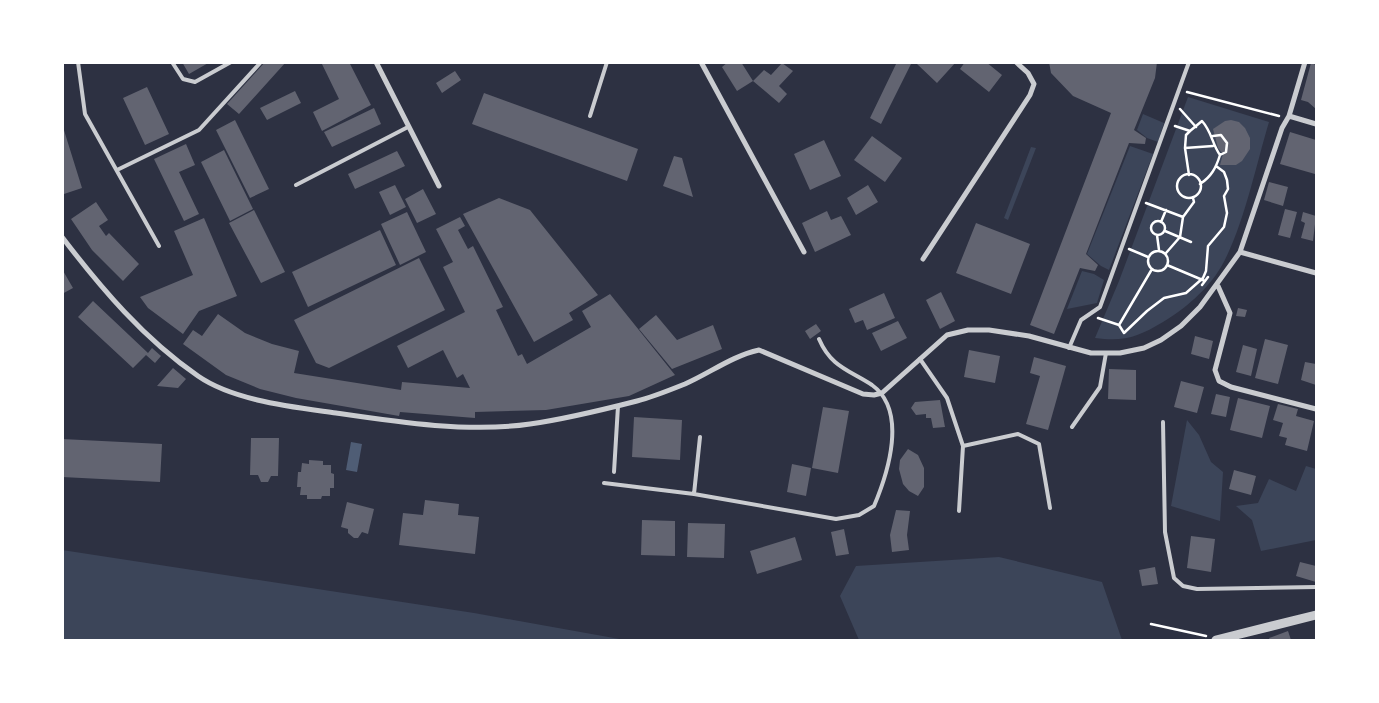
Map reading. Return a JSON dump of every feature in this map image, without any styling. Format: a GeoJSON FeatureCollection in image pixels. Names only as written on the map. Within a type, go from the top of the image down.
{"type":"FeatureCollection","features":[{"type":"Feature","properties":{"kind":"street"},"geometry":{"type":"LineString","coordinates":[[376,62],[439,186]]}},
{"type":"Feature","properties":{"kind":"street"},"geometry":{"type":"LineString","coordinates":[[701,62],[804,252]]}},
{"type":"Feature","properties":{"kind":"street"},"geometry":{"type":"LineString","coordinates":[[923,259],[1030,95],[1034,84],[1028,73],[1016,62]]}},
{"type":"Feature","properties":{"kind":"street"},"geometry":{"type":"LineString","coordinates":[[62,237],[96,282],[161,346],[199,377],[242,396],[289,406],[398,422],[466,426],[529,425],[618,406],[685,384],[743,354],[759,350],[863,394],[874,395],[882,393],[946,335],[968,330],[989,330],[1029,336],[1091,353],[1144,348],[1161,340],[1180,326],[1218,286],[1240,252],[1282,128],[1288,117],[1305,62]]}},
{"type":"Feature","properties":{"kind":"street"},"geometry":{"type":"LineString","coordinates":[[1288,117],[1316,124]]}},
{"type":"Feature","properties":{"kind":"street"},"geometry":{"type":"LineString","coordinates":[[1240,252],[1316,273]]}},
{"type":"Feature","properties":{"kind":"street"},"geometry":{"type":"LineString","coordinates":[[1218,286],[1230,313],[1215,370],[1219,381],[1231,387],[1316,408]]}},
{"type":"Feature","properties":{"kind":"street"},"geometry":{"type":"LineString","coordinates":[[1213,639],[1316,615]]}},
{"type":"Feature","properties":{"kind":"lane"},"geometry":{"type":"LineString","coordinates":[[78,62],[85,114],[159,246]]}},
{"type":"Feature","properties":{"kind":"lane"},"geometry":{"type":"LineString","coordinates":[[172,62],[183,79],[195,82],[231,62]]}},
{"type":"Feature","properties":{"kind":"lane"},"geometry":{"type":"LineString","coordinates":[[118,170],[199,130],[261,62]]}},
{"type":"Feature","properties":{"kind":"lane"},"geometry":{"type":"LineString","coordinates":[[590,116],[607,62]]}},
{"type":"Feature","properties":{"kind":"lane"},"geometry":{"type":"LineString","coordinates":[[1069,348],[1081,320],[1100,307],[1169,124],[1190,62]]}},
{"type":"Feature","properties":{"kind":"lane"},"geometry":{"type":"LineString","coordinates":[[296,185],[408,127]]}},
{"type":"Feature","properties":{"kind":"lane"},"geometry":{"type":"LineString","coordinates":[[604,483],[694,494],[836,519],[859,515],[874,506],[880,493],[894,430],[882,393],[836,364],[824,350],[819,339]]}},
{"type":"Feature","properties":{"kind":"lane"},"geometry":{"type":"LineString","coordinates":[[1072,428],[1100,388],[1106,352]]}},
{"type":"Feature","properties":{"kind":"lane"},"geometry":{"type":"LineString","coordinates":[[920,359],[947,398],[962,446],[959,511]]}},
{"type":"Feature","properties":{"kind":"lane"},"geometry":{"type":"LineString","coordinates":[[614,472],[618,406]]}},
{"type":"Feature","properties":{"kind":"lane"},"geometry":{"type":"LineString","coordinates":[[1163,422],[1165,532],[1174,578],[1182,586],[1197,589],[1316,587]]}},
{"type":"Feature","properties":{"kind":"lane"},"geometry":{"type":"LineString","coordinates":[[962,446],[1018,434],[1039,444],[1050,508]]}},
{"type":"Feature","properties":{"kind":"lane"},"geometry":{"type":"LineString","coordinates":[[694,494],[700,437]]}},
{"type":"Feature","properties":{"kind":"path"},"geometry":{"type":"LineString","coordinates":[[1181,90],[1288,117]]}},
{"type":"Feature","properties":{"kind":"path"},"geometry":{"type":"LineString","coordinates":[[1176,104],[1196,127]]}},
{"type":"Feature","properties":{"kind":"path"},"geometry":{"type":"LineString","coordinates":[[1189,174],[1184,148],[1186,135],[1202,121],[1213,137],[1213,146],[1220,155]]}},
{"type":"Feature","properties":{"kind":"path"},"geometry":{"type":"LineString","coordinates":[[1169,124],[1190,131]]}},
{"type":"Feature","properties":{"kind":"path"},"geometry":{"type":"LineString","coordinates":[[1166,253],[1180,237],[1182,217],[1194,202],[1193,198],[1198,193],[1200,184],[1208,178],[1216,166],[1220,155],[1226,152],[1227,144],[1221,135],[1213,137]]}},
{"type":"Feature","properties":{"kind":"path"},"geometry":{"type":"LineString","coordinates":[[1184,148],[1213,146]]}},
{"type":"Feature","properties":{"kind":"path"},"geometry":{"type":"LineString","coordinates":[[1202,285],[1206,271],[1208,246],[1224,227],[1227,213],[1224,196],[1228,189],[1227,180],[1224,172],[1216,166]]}},
{"type":"Feature","properties":{"kind":"path"},"geometry":{"type":"LineString","coordinates":[[1193,198],[1185,198],[1177,188],[1181,177],[1189,174],[1196,177],[1200,184]]}},
{"type":"Feature","properties":{"kind":"path"},"geometry":{"type":"LineString","coordinates":[[1140,201],[1182,217]]}},
{"type":"Feature","properties":{"kind":"path"},"geometry":{"type":"LineString","coordinates":[[1161,222],[1166,210]]}},
{"type":"Feature","properties":{"kind":"path"},"geometry":{"type":"LineString","coordinates":[[1161,222],[1164,224],[1165,231]]}},
{"type":"Feature","properties":{"kind":"path"},"geometry":{"type":"LineString","coordinates":[[1158,250],[1157,235],[1152,231],[1151,227],[1154,223],[1161,222]]}},
{"type":"Feature","properties":{"kind":"path"},"geometry":{"type":"LineString","coordinates":[[1157,235],[1165,231],[1191,242]]}},
{"type":"Feature","properties":{"kind":"path"},"geometry":{"type":"LineString","coordinates":[[1123,247],[1148,257]]}},
{"type":"Feature","properties":{"kind":"path"},"geometry":{"type":"LineString","coordinates":[[1158,250],[1166,253],[1168,265],[1162,270],[1152,269],[1148,264],[1148,257],[1152,252],[1158,250]]}},
{"type":"Feature","properties":{"kind":"path"},"geometry":{"type":"LineString","coordinates":[[1168,265],[1204,279]]}},
{"type":"Feature","properties":{"kind":"path"},"geometry":{"type":"LineString","coordinates":[[1119,325],[1152,269]]}},
{"type":"Feature","properties":{"kind":"path"},"geometry":{"type":"LineString","coordinates":[[1090,314],[1119,325],[1124,332],[1164,298],[1186,293],[1208,277]]}},
{"type":"Feature","properties":{"kind":"path"},"geometry":{"type":"LineString","coordinates":[[1151,624],[1180,631],[1196,632],[1213,639]]}},
{"type":"Feature","properties":{"kind":"shaded area"},"geometry":{"type":"Polygon","coordinates":[[[1188,97],[1269,122],[1236,234],[1229,252],[1216,275],[1203,291],[1180,311],[1138,335],[1123,339],[1095,338],[1119,281],[1188,97]]]}},
{"type":"Feature","properties":{"kind":"shaded area"},"geometry":{"type":"Polygon","coordinates":[[[1143,114],[1164,123],[1158,142],[1147,138],[1137,130],[1143,114]]]}},
{"type":"Feature","properties":{"kind":"shaded area"},"geometry":{"type":"Polygon","coordinates":[[[1130,146],[1153,154],[1109,270],[1087,254],[1130,146]]]}},
{"type":"Feature","properties":{"kind":"shaded area"},"geometry":{"type":"Polygon","coordinates":[[[1031,147],[1036,148],[1008,220],[1004,218],[1031,147]]]}},
{"type":"Feature","properties":{"kind":"shaded area"},"geometry":{"type":"Polygon","coordinates":[[[1082,271],[1094,274],[1104,280],[1097,303],[1067,309],[1082,271]]]}},
{"type":"Feature","properties":{"kind":"shaded area"},"geometry":{"type":"Polygon","coordinates":[[[1187,420],[1199,435],[1211,462],[1223,472],[1220,521],[1171,506],[1187,420]]]}},
{"type":"Feature","properties":{"kind":"shaded area"},"geometry":{"type":"Polygon","coordinates":[[[351,442],[362,444],[357,472],[346,470],[351,442]]]}},
{"type":"Feature","properties":{"kind":"shaded area"},"geometry":{"type":"Polygon","coordinates":[[[1306,466],[1316,469],[1316,540],[1261,551],[1252,520],[1236,506],[1258,503],[1269,479],[1296,491],[1306,466]]]}},
{"type":"Feature","properties":{"kind":"shaded area"},"geometry":{"type":"Polygon","coordinates":[[[62,550],[474,613],[625,640],[63,640],[62,550]]]}},
{"type":"Feature","properties":{"kind":"shaded area"},"geometry":{"type":"Polygon","coordinates":[[[999,557],[1102,582],[1122,640],[859,640],[840,596],[856,566],[999,557]]]}},
{"type":"Feature","properties":{"kind":"building"},"geometry":{"type":"Polygon","coordinates":[[[182,62],[210,62],[189,74],[182,62]]]}},
{"type":"Feature","properties":{"kind":"building"},"geometry":{"type":"Polygon","coordinates":[[[265,62],[286,62],[239,114],[227,104],[265,62]]]}},
{"type":"Feature","properties":{"kind":"building"},"geometry":{"type":"Polygon","coordinates":[[[321,62],[349,62],[371,105],[322,131],[313,112],[339,99],[321,62]]]}},
{"type":"Feature","properties":{"kind":"building"},"geometry":{"type":"Polygon","coordinates":[[[728,62],[741,62],[753,81],[737,91],[722,67],[728,62]]]}},
{"type":"Feature","properties":{"kind":"building"},"geometry":{"type":"Polygon","coordinates":[[[897,62],[912,62],[881,124],[870,118],[897,62]]]}},
{"type":"Feature","properties":{"kind":"building"},"geometry":{"type":"Polygon","coordinates":[[[918,62],[956,62],[937,83],[917,64],[918,62]]]}},
{"type":"Feature","properties":{"kind":"building"},"geometry":{"type":"Polygon","coordinates":[[[965,62],[986,62],[1002,75],[989,92],[960,69],[965,62]]]}},
{"type":"Feature","properties":{"kind":"building"},"geometry":{"type":"Polygon","coordinates":[[[1049,62],[1157,62],[1155,78],[1134,130],[1146,138],[1145,144],[1129,143],[1086,254],[1098,265],[1095,271],[1080,268],[1054,334],[1030,325],[1111,113],[1073,96],[1051,73],[1049,62]]]}},
{"type":"Feature","properties":{"kind":"building"},"geometry":{"type":"Polygon","coordinates":[[[782,63],[793,71],[779,86],[787,94],[779,103],[753,81],[764,70],[771,75],[782,63]]]}},
{"type":"Feature","properties":{"kind":"building"},"geometry":{"type":"Polygon","coordinates":[[[1311,63],[1316,65],[1316,109],[1308,102],[1301,100],[1311,63]]]}},
{"type":"Feature","properties":{"kind":"building"},"geometry":{"type":"Polygon","coordinates":[[[455,71],[461,80],[442,93],[436,83],[455,71]]]}},
{"type":"Feature","properties":{"kind":"building"},"geometry":{"type":"Polygon","coordinates":[[[147,87],[169,134],[145,145],[123,98],[147,87]]]}},
{"type":"Feature","properties":{"kind":"building"},"geometry":{"type":"Polygon","coordinates":[[[295,91],[301,103],[267,120],[260,108],[295,91]]]}},
{"type":"Feature","properties":{"kind":"building"},"geometry":{"type":"Polygon","coordinates":[[[484,93],[638,149],[627,181],[472,124],[484,93]]]}},
{"type":"Feature","properties":{"kind":"building"},"geometry":{"type":"Polygon","coordinates":[[[374,108],[381,124],[332,147],[324,132],[374,108]]]}},
{"type":"Feature","properties":{"kind":"building"},"geometry":{"type":"Polygon","coordinates":[[[235,120],[269,189],[250,198],[216,130],[235,120]]]}},
{"type":"Feature","properties":{"kind":"building"},"geometry":{"type":"Polygon","coordinates":[[[1225,121],[1239,122],[1245,128],[1250,138],[1250,149],[1242,161],[1236,165],[1220,165],[1223,154],[1218,148],[1213,129],[1225,121]]]}},
{"type":"Feature","properties":{"kind":"building"},"geometry":{"type":"Polygon","coordinates":[[[63,127],[82,188],[64,194],[62,189],[63,127]]]}},
{"type":"Feature","properties":{"kind":"building"},"geometry":{"type":"Polygon","coordinates":[[[1290,132],[1316,140],[1315,174],[1280,164],[1290,132]]]}},
{"type":"Feature","properties":{"kind":"building"},"geometry":{"type":"Polygon","coordinates":[[[872,136],[902,158],[885,182],[854,160],[872,136]]]}},
{"type":"Feature","properties":{"kind":"building"},"geometry":{"type":"Polygon","coordinates":[[[824,140],[841,176],[810,190],[794,154],[824,140]]]}},
{"type":"Feature","properties":{"kind":"building"},"geometry":{"type":"Polygon","coordinates":[[[186,144],[195,165],[179,172],[199,214],[184,221],[154,159],[186,144]]]}},
{"type":"Feature","properties":{"kind":"building"},"geometry":{"type":"Polygon","coordinates":[[[224,150],[253,209],[230,221],[201,162],[224,150]]]}},
{"type":"Feature","properties":{"kind":"building"},"geometry":{"type":"Polygon","coordinates":[[[397,151],[405,166],[355,189],[348,174],[397,151]]]}},
{"type":"Feature","properties":{"kind":"building"},"geometry":{"type":"Polygon","coordinates":[[[674,156],[682,158],[693,197],[663,186],[674,156]]]}},
{"type":"Feature","properties":{"kind":"building"},"geometry":{"type":"Polygon","coordinates":[[[1269,182],[1288,187],[1283,206],[1264,200],[1269,182]]]}},
{"type":"Feature","properties":{"kind":"building"},"geometry":{"type":"Polygon","coordinates":[[[395,185],[406,207],[390,215],[379,192],[395,185]]]}},
{"type":"Feature","properties":{"kind":"building"},"geometry":{"type":"Polygon","coordinates":[[[868,185],[878,202],[856,215],[847,198],[868,185]]]}},
{"type":"Feature","properties":{"kind":"building"},"geometry":{"type":"Polygon","coordinates":[[[423,189],[436,214],[417,223],[405,199],[423,189]]]}},
{"type":"Feature","properties":{"kind":"building"},"geometry":{"type":"Polygon","coordinates":[[[499,198],[530,210],[598,295],[569,313],[573,320],[534,342],[463,214],[499,198]]]}},
{"type":"Feature","properties":{"kind":"building"},"geometry":{"type":"Polygon","coordinates":[[[96,202],[108,220],[99,226],[106,236],[109,233],[139,264],[123,281],[92,250],[71,219],[96,202]]]}},
{"type":"Feature","properties":{"kind":"building"},"geometry":{"type":"Polygon","coordinates":[[[1285,209],[1297,212],[1290,238],[1278,235],[1285,209]]]}},
{"type":"Feature","properties":{"kind":"building"},"geometry":{"type":"Polygon","coordinates":[[[254,210],[285,272],[261,283],[229,223],[254,210]]]}},
{"type":"Feature","properties":{"kind":"building"},"geometry":{"type":"Polygon","coordinates":[[[827,211],[831,220],[841,216],[851,235],[815,252],[802,223],[827,211]]]}},
{"type":"Feature","properties":{"kind":"building"},"geometry":{"type":"Polygon","coordinates":[[[407,212],[426,252],[400,265],[381,224],[407,212]]]}},
{"type":"Feature","properties":{"kind":"building"},"geometry":{"type":"Polygon","coordinates":[[[1303,212],[1316,216],[1313,241],[1301,238],[1305,223],[1301,221],[1303,212]]]}},
{"type":"Feature","properties":{"kind":"building"},"geometry":{"type":"Polygon","coordinates":[[[460,217],[465,226],[458,230],[468,249],[473,246],[503,307],[496,310],[518,356],[522,354],[527,364],[591,327],[582,311],[610,294],[675,375],[629,396],[546,410],[475,412],[475,418],[400,412],[399,416],[296,398],[260,389],[226,375],[183,344],[193,330],[202,336],[218,314],[245,333],[272,344],[299,351],[294,373],[401,390],[402,382],[470,388],[463,374],[457,378],[443,350],[408,368],[397,346],[465,312],[443,267],[453,262],[436,229],[460,217]]]}},
{"type":"Feature","properties":{"kind":"building"},"geometry":{"type":"Polygon","coordinates":[[[204,218],[237,296],[199,311],[183,334],[148,308],[140,297],[193,275],[174,231],[204,218]]]}},
{"type":"Feature","properties":{"kind":"building"},"geometry":{"type":"Polygon","coordinates":[[[976,223],[1030,244],[1011,294],[956,273],[976,223]]]}},
{"type":"Feature","properties":{"kind":"building"},"geometry":{"type":"Polygon","coordinates":[[[380,230],[396,265],[308,307],[292,272],[380,230]]]}},
{"type":"Feature","properties":{"kind":"building"},"geometry":{"type":"Polygon","coordinates":[[[419,258],[445,310],[329,368],[316,363],[294,320],[419,258]]]}},
{"type":"Feature","properties":{"kind":"building"},"geometry":{"type":"Polygon","coordinates":[[[62,269],[73,288],[62,294],[62,269]]]}},
{"type":"Feature","properties":{"kind":"building"},"geometry":{"type":"Polygon","coordinates":[[[941,292],[955,321],[940,329],[926,300],[941,292]]]}},
{"type":"Feature","properties":{"kind":"building"},"geometry":{"type":"Polygon","coordinates":[[[884,293],[895,318],[867,330],[863,320],[855,323],[849,309],[884,293]]]}},
{"type":"Feature","properties":{"kind":"building"},"geometry":{"type":"Polygon","coordinates":[[[93,301],[148,353],[152,348],[161,356],[155,363],[146,355],[133,368],[78,317],[93,301]]]}},
{"type":"Feature","properties":{"kind":"building"},"geometry":{"type":"Polygon","coordinates":[[[1238,308],[1247,310],[1245,317],[1236,316],[1238,308]]]}},
{"type":"Feature","properties":{"kind":"building"},"geometry":{"type":"Polygon","coordinates":[[[656,315],[677,340],[713,325],[722,349],[672,369],[639,329],[656,315]]]}},
{"type":"Feature","properties":{"kind":"building"},"geometry":{"type":"Polygon","coordinates":[[[898,321],[907,338],[881,351],[872,333],[898,321]]]}},
{"type":"Feature","properties":{"kind":"building"},"geometry":{"type":"Polygon","coordinates":[[[816,324],[821,331],[810,339],[805,331],[816,324]]]}},
{"type":"Feature","properties":{"kind":"building"},"geometry":{"type":"Polygon","coordinates":[[[1195,336],[1213,341],[1209,359],[1191,354],[1195,336]]]}},
{"type":"Feature","properties":{"kind":"building"},"geometry":{"type":"Polygon","coordinates":[[[1265,339],[1288,345],[1278,384],[1255,378],[1265,339]]]}},
{"type":"Feature","properties":{"kind":"building"},"geometry":{"type":"Polygon","coordinates":[[[1243,345],[1257,349],[1251,376],[1236,372],[1243,345]]]}},
{"type":"Feature","properties":{"kind":"building"},"geometry":{"type":"Polygon","coordinates":[[[969,350],[1000,356],[995,383],[964,377],[969,350]]]}},
{"type":"Feature","properties":{"kind":"building"},"geometry":{"type":"Polygon","coordinates":[[[1034,357],[1066,366],[1048,430],[1026,424],[1040,376],[1030,373],[1034,357]]]}},
{"type":"Feature","properties":{"kind":"building"},"geometry":{"type":"Polygon","coordinates":[[[1305,362],[1316,364],[1316,385],[1301,380],[1305,362]]]}},
{"type":"Feature","properties":{"kind":"building"},"geometry":{"type":"Polygon","coordinates":[[[173,368],[186,379],[178,388],[157,386],[173,368]]]}},
{"type":"Feature","properties":{"kind":"building"},"geometry":{"type":"Polygon","coordinates":[[[1109,369],[1136,370],[1136,400],[1108,399],[1109,369]]]}},
{"type":"Feature","properties":{"kind":"building"},"geometry":{"type":"Polygon","coordinates":[[[1181,381],[1204,387],[1197,413],[1174,407],[1181,381]]]}},
{"type":"Feature","properties":{"kind":"building"},"geometry":{"type":"Polygon","coordinates":[[[1216,394],[1230,397],[1226,417],[1211,414],[1216,394]]]}},
{"type":"Feature","properties":{"kind":"building"},"geometry":{"type":"Polygon","coordinates":[[[1238,398],[1270,406],[1262,438],[1230,430],[1238,398]]]}},
{"type":"Feature","properties":{"kind":"building"},"geometry":{"type":"Polygon","coordinates":[[[940,400],[945,427],[933,428],[931,418],[926,418],[926,414],[916,415],[911,408],[915,402],[940,400]]]}},
{"type":"Feature","properties":{"kind":"building"},"geometry":{"type":"Polygon","coordinates":[[[1278,404],[1298,409],[1296,416],[1314,421],[1307,451],[1285,445],[1287,438],[1279,436],[1283,423],[1273,420],[1278,404]]]}},
{"type":"Feature","properties":{"kind":"building"},"geometry":{"type":"Polygon","coordinates":[[[823,407],[849,411],[838,473],[812,468],[823,407]]]}},
{"type":"Feature","properties":{"kind":"building"},"geometry":{"type":"Polygon","coordinates":[[[634,417],[682,420],[680,460],[632,457],[634,417]]]}},
{"type":"Feature","properties":{"kind":"building"},"geometry":{"type":"Polygon","coordinates":[[[251,438],[279,438],[278,476],[271,476],[268,482],[261,482],[258,475],[250,475],[251,438]]]}},
{"type":"Feature","properties":{"kind":"building"},"geometry":{"type":"Polygon","coordinates":[[[62,439],[162,444],[160,482],[62,477],[62,439]]]}},
{"type":"Feature","properties":{"kind":"building"},"geometry":{"type":"Polygon","coordinates":[[[908,449],[918,455],[924,468],[924,487],[918,496],[909,491],[903,484],[899,469],[900,460],[908,449]]]}},
{"type":"Feature","properties":{"kind":"building"},"geometry":{"type":"Polygon","coordinates":[[[309,460],[323,461],[323,465],[331,465],[331,473],[334,474],[334,488],[330,488],[330,496],[322,496],[321,499],[307,499],[307,495],[300,495],[301,487],[297,487],[298,472],[301,472],[302,463],[309,464],[309,460]]]}},
{"type":"Feature","properties":{"kind":"building"},"geometry":{"type":"Polygon","coordinates":[[[792,464],[811,468],[806,496],[787,492],[792,464]]]}},
{"type":"Feature","properties":{"kind":"building"},"geometry":{"type":"Polygon","coordinates":[[[1234,470],[1256,476],[1251,495],[1229,489],[1234,470]]]}},
{"type":"Feature","properties":{"kind":"building"},"geometry":{"type":"Polygon","coordinates":[[[425,500],[459,504],[458,515],[479,517],[475,554],[399,545],[403,513],[423,515],[425,500]]]}},
{"type":"Feature","properties":{"kind":"building"},"geometry":{"type":"Polygon","coordinates":[[[347,502],[374,509],[368,534],[362,532],[358,538],[354,538],[348,533],[348,529],[341,527],[347,502]]]}},
{"type":"Feature","properties":{"kind":"building"},"geometry":{"type":"Polygon","coordinates":[[[896,510],[910,511],[907,535],[909,550],[892,552],[890,535],[896,510]]]}},
{"type":"Feature","properties":{"kind":"building"},"geometry":{"type":"Polygon","coordinates":[[[642,520],[675,521],[675,556],[641,555],[642,520]]]}},
{"type":"Feature","properties":{"kind":"building"},"geometry":{"type":"Polygon","coordinates":[[[688,523],[725,524],[724,558],[687,557],[688,523]]]}},
{"type":"Feature","properties":{"kind":"building"},"geometry":{"type":"Polygon","coordinates":[[[844,529],[849,554],[836,556],[831,532],[844,529]]]}},
{"type":"Feature","properties":{"kind":"building"},"geometry":{"type":"Polygon","coordinates":[[[1191,536],[1215,539],[1211,572],[1187,568],[1191,536]]]}},
{"type":"Feature","properties":{"kind":"building"},"geometry":{"type":"Polygon","coordinates":[[[795,537],[802,560],[757,574],[750,551],[795,537]]]}},
{"type":"Feature","properties":{"kind":"building"},"geometry":{"type":"Polygon","coordinates":[[[1300,562],[1316,566],[1316,582],[1296,576],[1300,562]]]}},
{"type":"Feature","properties":{"kind":"building"},"geometry":{"type":"Polygon","coordinates":[[[1155,567],[1158,584],[1142,586],[1139,570],[1155,567]]]}},
{"type":"Feature","properties":{"kind":"building"},"geometry":{"type":"Polygon","coordinates":[[[1288,631],[1291,640],[1270,640],[1269,638],[1288,631]]]}}]}
